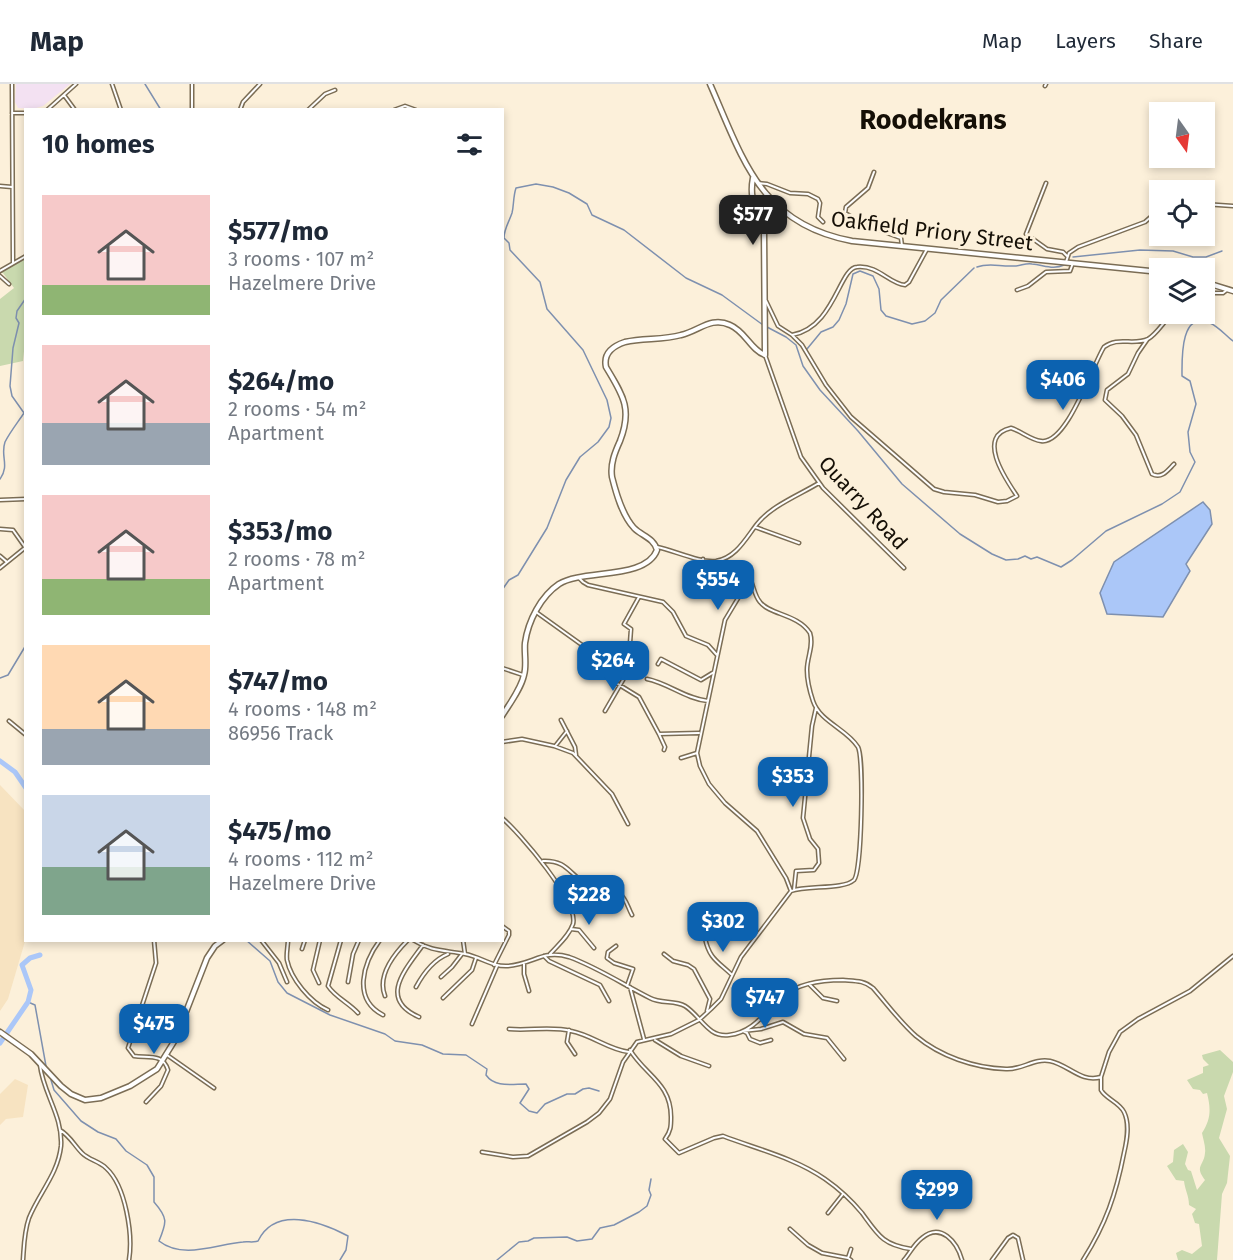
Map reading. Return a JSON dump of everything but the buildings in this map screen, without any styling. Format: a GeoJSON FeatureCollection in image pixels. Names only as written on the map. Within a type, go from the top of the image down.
{"type":"FeatureCollection","features":[{"type":"Feature","properties":{"kind":"street"},"geometry":{"type":"LineString","coordinates":[[12,84],[13,263]]}},
{"type":"Feature","properties":{"kind":"street"},"geometry":{"type":"LineString","coordinates":[[49,108],[76,84]]}},
{"type":"Feature","properties":{"kind":"street"},"geometry":{"type":"LineString","coordinates":[[112,84],[120,108]]}},
{"type":"Feature","properties":{"kind":"street"},"geometry":{"type":"LineString","coordinates":[[192,84],[192,108]]}},
{"type":"Feature","properties":{"kind":"street"},"geometry":{"type":"LineString","coordinates":[[241,108],[245,99],[260,84]]}},
{"type":"Feature","properties":{"kind":"street","name":"Oakfield Priory Street"},"geometry":{"type":"LineString","coordinates":[[710,84],[756,183],[779,208],[813,230],[847,240],[1149,271]]}},
{"type":"Feature","properties":{"kind":"street"},"geometry":{"type":"LineString","coordinates":[[310,108],[325,94],[334,90]]}},
{"type":"Feature","properties":{"kind":"street"},"geometry":{"type":"LineString","coordinates":[[64,95],[74,108]]}},
{"type":"Feature","properties":{"kind":"street"},"geometry":{"type":"LineString","coordinates":[[12,113],[24,113]]}},
{"type":"Feature","properties":{"kind":"street"},"geometry":{"type":"LineString","coordinates":[[874,172],[868,188],[844,211],[865,225],[900,238],[902,246]]}},
{"type":"Feature","properties":{"kind":"street"},"geometry":{"type":"LineString","coordinates":[[753,178],[751,198],[764,231],[765,355],[759,352],[732,325],[716,322],[706,324],[681,336],[625,342],[617,345],[607,353],[605,363],[621,390],[625,406],[624,426],[612,462],[612,476],[621,504],[635,529],[656,546],[703,560],[716,561],[729,555],[746,540],[754,527],[767,514],[819,483]]}},
{"type":"Feature","properties":{"kind":"street"},"geometry":{"type":"LineString","coordinates":[[756,183],[765,183],[790,193],[803,193],[815,197],[820,203],[818,217],[823,222]]}},
{"type":"Feature","properties":{"kind":"street"},"geometry":{"type":"LineString","coordinates":[[1046,183],[1026,234],[1047,249],[1063,252],[1067,256]]}},
{"type":"Feature","properties":{"kind":"street"},"geometry":{"type":"LineString","coordinates":[[0,186],[12,187]]}},
{"type":"Feature","properties":{"kind":"street"},"geometry":{"type":"LineString","coordinates":[[1215,205],[1233,206]]}},
{"type":"Feature","properties":{"kind":"street"},"geometry":{"type":"LineString","coordinates":[[1066,262],[1067,256],[1078,247],[1149,219]]}},
{"type":"Feature","properties":{"kind":"street"},"geometry":{"type":"LineString","coordinates":[[792,335],[808,330],[821,319],[845,276],[852,268],[870,268],[896,283],[905,285],[909,282],[927,248]]}},
{"type":"Feature","properties":{"kind":"street"},"geometry":{"type":"LineString","coordinates":[[0,270],[24,257]]}},
{"type":"Feature","properties":{"kind":"street"},"geometry":{"type":"LineString","coordinates":[[1017,290],[1028,286],[1046,272],[1070,271],[1073,263]]}},
{"type":"Feature","properties":{"kind":"street"},"geometry":{"type":"LineString","coordinates":[[0,276],[9,284]]}},
{"type":"Feature","properties":{"kind":"street"},"geometry":{"type":"LineString","coordinates":[[1215,285],[1231,290]]}},
{"type":"Feature","properties":{"kind":"street"},"geometry":{"type":"LineString","coordinates":[[1215,293],[1231,290]]}},
{"type":"Feature","properties":{"kind":"street"},"geometry":{"type":"LineString","coordinates":[[764,296],[778,326],[802,345],[826,385],[851,417],[934,489],[975,495],[998,502],[1017,495],[998,464],[996,444],[1001,433],[1008,428],[1013,428],[1040,441],[1053,438],[1071,417],[1104,346],[1114,341],[1136,342],[1149,338]]}},
{"type":"Feature","properties":{"kind":"street"},"geometry":{"type":"LineString","coordinates":[[1162,324],[1141,349],[1128,374],[1107,390],[1105,398],[1106,402],[1122,416],[1136,435],[1152,474],[1162,475],[1174,464]]}},
{"type":"Feature","properties":{"kind":"street","name":"Quarry Road"},"geometry":{"type":"LineString","coordinates":[[765,355],[796,448],[819,483],[904,568]]}},
{"type":"Feature","properties":{"kind":"street"},"geometry":{"type":"LineString","coordinates":[[0,500],[24,499]]}},
{"type":"Feature","properties":{"kind":"street"},"geometry":{"type":"LineString","coordinates":[[754,527],[799,543]]}},
{"type":"Feature","properties":{"kind":"street"},"geometry":{"type":"LineString","coordinates":[[0,529],[13,530],[24,546]]}},
{"type":"Feature","properties":{"kind":"street"},"geometry":{"type":"LineString","coordinates":[[504,712],[524,676],[525,641],[544,597],[557,585],[579,576],[622,571],[641,565],[652,558],[657,550],[656,546]]}},
{"type":"Feature","properties":{"kind":"street"},"geometry":{"type":"LineString","coordinates":[[0,568],[24,548]]}},
{"type":"Feature","properties":{"kind":"street"},"geometry":{"type":"LineString","coordinates":[[0,556],[7,562]]}},
{"type":"Feature","properties":{"kind":"street"},"geometry":{"type":"LineString","coordinates":[[482,1152],[513,1157],[531,1155],[599,1113],[610,1099],[615,1080],[637,1042],[666,1036],[707,1014],[721,999],[741,957],[792,890],[796,871],[814,870],[818,867],[818,849],[810,839],[803,818],[812,726],[816,708],[808,676],[812,646],[810,633],[798,622],[762,605],[748,576],[741,570],[709,571],[703,560]]}},
{"type":"Feature","properties":{"kind":"street"},"geometry":{"type":"LineString","coordinates":[[579,576],[585,584],[667,604],[686,636],[711,647],[717,658]]}},
{"type":"Feature","properties":{"kind":"street"},"geometry":{"type":"LineString","coordinates":[[753,589],[740,596],[726,617],[697,753],[700,766],[709,784],[724,803],[757,831],[792,890]]}},
{"type":"Feature","properties":{"kind":"street"},"geometry":{"type":"LineString","coordinates":[[605,711],[621,685],[630,651],[630,628],[624,624],[639,597]]}},
{"type":"Feature","properties":{"kind":"street"},"geometry":{"type":"LineString","coordinates":[[536,612],[582,645],[586,651],[586,660],[595,670],[641,700],[665,747],[664,750]]}},
{"type":"Feature","properties":{"kind":"street"},"geometry":{"type":"LineString","coordinates":[[658,664],[661,659],[701,680],[715,672]]}},
{"type":"Feature","properties":{"kind":"street"},"geometry":{"type":"LineString","coordinates":[[504,670],[524,676]]}},
{"type":"Feature","properties":{"kind":"street"},"geometry":{"type":"LineString","coordinates":[[647,679],[678,690],[694,700],[708,701]]}},
{"type":"Feature","properties":{"kind":"street"},"geometry":{"type":"LineString","coordinates":[[792,890],[803,887],[829,887],[851,881],[856,876],[860,852],[859,750],[851,739],[816,708]]}},
{"type":"Feature","properties":{"kind":"street"},"geometry":{"type":"LineString","coordinates":[[561,720],[576,749],[576,755]]}},
{"type":"Feature","properties":{"kind":"street"},"geometry":{"type":"LineString","coordinates":[[9,721],[24,733]]}},
{"type":"Feature","properties":{"kind":"street"},"geometry":{"type":"LineString","coordinates":[[554,746],[567,731]]}},
{"type":"Feature","properties":{"kind":"street"},"geometry":{"type":"LineString","coordinates":[[659,734],[701,733]]}},
{"type":"Feature","properties":{"kind":"street"},"geometry":{"type":"LineString","coordinates":[[504,741],[522,739],[554,746],[576,755],[612,794],[628,824]]}},
{"type":"Feature","properties":{"kind":"street"},"geometry":{"type":"LineString","coordinates":[[681,758],[697,753]]}},
{"type":"Feature","properties":{"kind":"street"},"geometry":{"type":"LineString","coordinates":[[504,820],[515,829],[542,862],[563,894],[572,913],[571,929],[550,954]]}},
{"type":"Feature","properties":{"kind":"street"},"geometry":{"type":"LineString","coordinates":[[542,862],[560,864],[569,868],[586,884],[618,893],[623,897],[632,915]]}},
{"type":"Feature","properties":{"kind":"street"},"geometry":{"type":"LineString","coordinates":[[472,1024],[509,934],[504,928]]}},
{"type":"Feature","properties":{"kind":"street"},"geometry":{"type":"LineString","coordinates":[[571,929],[579,930],[594,948]]}},
{"type":"Feature","properties":{"kind":"street"},"geometry":{"type":"LineString","coordinates":[[705,938],[707,950],[712,958],[731,974]]}},
{"type":"Feature","properties":{"kind":"street"},"geometry":{"type":"LineString","coordinates":[[146,1102],[161,1086],[168,1068],[157,1057],[134,1056],[128,1048],[156,963],[154,942]]}},
{"type":"Feature","properties":{"kind":"street"},"geometry":{"type":"LineString","coordinates":[[0,1032],[31,1054],[39,1065],[71,1094],[85,1100],[92,1100],[140,1082],[157,1069],[167,1055],[176,1038],[207,958],[220,942]]}},
{"type":"Feature","properties":{"kind":"street"},"geometry":{"type":"LineString","coordinates":[[263,942],[279,963],[287,982]]}},
{"type":"Feature","properties":{"kind":"street"},"geometry":{"type":"LineString","coordinates":[[266,942],[270,943]]}},
{"type":"Feature","properties":{"kind":"street"},"geometry":{"type":"LineString","coordinates":[[288,942],[287,959],[293,974],[307,996],[328,1010]]}},
{"type":"Feature","properties":{"kind":"street"},"geometry":{"type":"LineString","coordinates":[[302,948],[304,942]]}},
{"type":"Feature","properties":{"kind":"street"},"geometry":{"type":"LineString","coordinates":[[319,983],[313,970],[320,942]]}},
{"type":"Feature","properties":{"kind":"street"},"geometry":{"type":"LineString","coordinates":[[340,942],[328,986],[358,1013]]}},
{"type":"Feature","properties":{"kind":"street"},"geometry":{"type":"LineString","coordinates":[[348,982],[353,954],[358,942]]}},
{"type":"Feature","properties":{"kind":"street"},"geometry":{"type":"LineString","coordinates":[[379,942],[366,964],[363,984],[366,998],[375,1010],[383,1015]]}},
{"type":"Feature","properties":{"kind":"street"},"geometry":{"type":"LineString","coordinates":[[385,996],[382,987],[386,972],[398,950],[406,942]]}},
{"type":"Feature","properties":{"kind":"street"},"geometry":{"type":"LineString","coordinates":[[417,942],[439,952],[463,954],[495,965],[513,966],[550,954],[559,954],[579,961],[656,1000],[680,1004],[690,1010],[710,1030],[720,1035],[761,1029],[786,1022],[804,1034],[826,1038],[844,1059]]}},
{"type":"Feature","properties":{"kind":"street"},"geometry":{"type":"LineString","coordinates":[[419,1017],[398,1001],[396,993],[402,976],[423,942]]}},
{"type":"Feature","properties":{"kind":"street"},"geometry":{"type":"LineString","coordinates":[[441,977],[463,954],[463,942]]}},
{"type":"Feature","properties":{"kind":"street"},"geometry":{"type":"LineString","coordinates":[[616,945],[608,952],[607,958],[614,963],[633,969],[629,986],[644,1040]]}},
{"type":"Feature","properties":{"kind":"street"},"geometry":{"type":"LineString","coordinates":[[416,987],[426,971],[450,953]]}},
{"type":"Feature","properties":{"kind":"street"},"geometry":{"type":"LineString","coordinates":[[664,954],[673,961],[694,969],[710,999],[707,1014]]}},
{"type":"Feature","properties":{"kind":"street"},"geometry":{"type":"LineString","coordinates":[[544,956],[549,961],[600,985],[609,1001]]}},
{"type":"Feature","properties":{"kind":"street"},"geometry":{"type":"LineString","coordinates":[[1083,1260],[1094,1242],[1115,1195],[1127,1140],[1125,1115],[1121,1107],[1102,1093],[1100,1085],[1112,1045],[1120,1032],[1138,1019],[1190,991],[1233,956]]}},
{"type":"Feature","properties":{"kind":"street"},"geometry":{"type":"LineString","coordinates":[[443,998],[472,970],[476,958]]}},
{"type":"Feature","properties":{"kind":"street"},"geometry":{"type":"LineString","coordinates":[[524,963],[524,974],[529,991]]}},
{"type":"Feature","properties":{"kind":"street"},"geometry":{"type":"LineString","coordinates":[[743,1031],[761,1019],[782,996],[794,989],[836,980],[858,981],[869,984],[915,1035],[960,1061],[1010,1069],[1037,1061],[1046,1061],[1060,1064],[1086,1078],[1101,1077]]}},
{"type":"Feature","properties":{"kind":"street"},"geometry":{"type":"LineString","coordinates":[[809,984],[824,998],[837,1000]]}},
{"type":"Feature","properties":{"kind":"street"},"geometry":{"type":"LineString","coordinates":[[509,1029],[569,1030],[618,1051],[630,1051],[663,1087],[669,1101],[671,1130],[665,1139],[679,1153],[723,1136],[791,1161],[823,1178],[843,1194],[878,1236],[894,1246],[911,1249]]}},
{"type":"Feature","properties":{"kind":"street"},"geometry":{"type":"LineString","coordinates":[[569,1030],[567,1042],[575,1054]]}},
{"type":"Feature","properties":{"kind":"street"},"geometry":{"type":"LineString","coordinates":[[743,1031],[750,1039],[760,1043],[771,1040]]}},
{"type":"Feature","properties":{"kind":"street"},"geometry":{"type":"LineString","coordinates":[[169,1035],[176,1038]]}},
{"type":"Feature","properties":{"kind":"street"},"geometry":{"type":"LineString","coordinates":[[653,1039],[681,1056],[708,1066]]}},
{"type":"Feature","properties":{"kind":"street"},"geometry":{"type":"LineString","coordinates":[[167,1055],[214,1088]]}},
{"type":"Feature","properties":{"kind":"street"},"geometry":{"type":"LineString","coordinates":[[23,1260],[24,1236],[29,1220],[49,1183],[59,1158],[60,1130],[39,1065]]}},
{"type":"Feature","properties":{"kind":"street"},"geometry":{"type":"LineString","coordinates":[[60,1130],[75,1142],[83,1154],[107,1169],[119,1188],[130,1240],[129,1260]]}},
{"type":"Feature","properties":{"kind":"street"},"geometry":{"type":"LineString","coordinates":[[828,1213],[843,1194]]}},
{"type":"Feature","properties":{"kind":"street"},"geometry":{"type":"LineString","coordinates":[[790,1229],[808,1245],[822,1253],[849,1259],[851,1249]]}},
{"type":"Feature","properties":{"kind":"street"},"geometry":{"type":"LineString","coordinates":[[904,1260],[922,1238],[928,1233],[938,1231],[956,1246],[963,1260]]}},
{"type":"Feature","properties":{"kind":"street"},"geometry":{"type":"LineString","coordinates":[[992,1260],[1008,1238],[1013,1235],[1018,1238],[1023,1260]]}},
{"type":"Feature","properties":{"kind":"shaded area"},"geometry":{"type":"Polygon","coordinates":[[[16,84],[70,84],[43,106],[18,108],[15,102],[16,84]]]}},
{"type":"Feature","properties":{"kind":"shaded area"},"geometry":{"type":"Polygon","coordinates":[[[0,785],[24,810],[25,942],[8,999],[0,1011],[0,785]]]}},
{"type":"Feature","properties":{"kind":"shaded area"},"geometry":{"type":"Polygon","coordinates":[[[15,1079],[28,1085],[23,1117],[6,1119],[0,1125],[0,1094],[15,1079]]]}},
{"type":"Feature","properties":{"kind":"green space"},"geometry":{"type":"Polygon","coordinates":[[[24,260],[23,361],[0,366],[0,299],[14,288],[3,273],[0,273],[24,260]]]}},
{"type":"Feature","properties":{"kind":"green space"},"geometry":{"type":"Polygon","coordinates":[[[1220,1050],[1233,1062],[1233,1072],[1224,1096],[1227,1109],[1219,1138],[1230,1156],[1227,1183],[1222,1194],[1217,1260],[1178,1260],[1176,1253],[1182,1250],[1192,1254],[1202,1246],[1199,1224],[1195,1223],[1192,1214],[1196,1209],[1189,1205],[1184,1181],[1176,1180],[1167,1166],[1173,1162],[1174,1150],[1183,1144],[1188,1152],[1185,1164],[1191,1171],[1197,1190],[1205,1180],[1200,1172],[1205,1153],[1202,1133],[1209,1118],[1210,1109],[1207,1093],[1203,1094],[1200,1090],[1193,1089],[1187,1080],[1203,1073],[1203,1067],[1209,1065],[1202,1055],[1220,1050]]]}},
{"type":"Feature","properties":{"kind":"water"},"geometry":{"type":"Polygon","coordinates":[[[1203,502],[1210,510],[1212,524],[1186,564],[1190,571],[1163,617],[1107,614],[1100,593],[1114,562],[1203,502]]]}},
{"type":"Feature","properties":{"kind":"waterway"},"geometry":{"type":"LineString","coordinates":[[145,84],[160,108]]}},
{"type":"Feature","properties":{"kind":"waterway"},"geometry":{"type":"LineString","coordinates":[[504,238],[512,213],[516,188],[536,184],[553,187],[587,204],[592,215],[624,230],[686,278],[722,295],[763,325]]}},
{"type":"Feature","properties":{"kind":"waterway"},"geometry":{"type":"LineString","coordinates":[[504,238],[509,243],[510,250],[540,282],[547,309],[583,350],[607,400],[611,418],[609,427],[598,442],[580,457],[566,480],[547,528],[518,575],[509,580],[504,587]]}},
{"type":"Feature","properties":{"kind":"waterway"},"geometry":{"type":"LineString","coordinates":[[1073,257],[1140,250],[1173,251],[1193,257],[1206,257],[1222,251]]}},
{"type":"Feature","properties":{"kind":"waterway"},"geometry":{"type":"LineString","coordinates":[[977,267],[1064,265]]}},
{"type":"Feature","properties":{"kind":"waterway"},"geometry":{"type":"LineString","coordinates":[[807,349],[821,332],[833,327],[839,320],[846,304],[853,274],[860,271],[873,276],[879,289],[881,310],[886,316],[912,324],[925,321],[935,313],[941,300],[974,268]]}},
{"type":"Feature","properties":{"kind":"waterway"},"geometry":{"type":"LineString","coordinates":[[24,301],[17,311],[16,318],[19,323],[13,348],[10,386],[12,396],[24,413]]}},
{"type":"Feature","properties":{"kind":"waterway"},"geometry":{"type":"LineString","coordinates":[[767,327],[796,345],[803,366],[820,390],[902,484],[960,534],[1006,560],[1025,556],[1031,559],[1037,557],[1061,567],[1106,531],[1162,504],[1180,492],[1195,462],[1190,452],[1188,432],[1196,404],[1190,381],[1182,376],[1185,338],[1193,323],[1200,321],[1210,323],[1233,341]]}},
{"type":"Feature","properties":{"kind":"waterway"},"geometry":{"type":"LineString","coordinates":[[0,479],[5,465],[5,442],[24,413]]}},
{"type":"Feature","properties":{"kind":"waterway"},"geometry":{"type":"LineString","coordinates":[[0,678],[8,675],[24,648]]}},
{"type":"Feature","properties":{"kind":"waterway"},"geometry":{"type":"LineString","coordinates":[[0,761],[15,772],[24,785]]}},
{"type":"Feature","properties":{"kind":"waterway"},"geometry":{"type":"LineString","coordinates":[[248,942],[270,961],[278,982],[287,993],[330,1015],[385,1034],[395,1041],[422,1045],[443,1054],[466,1055],[487,1069],[486,1075],[499,1084],[526,1084],[529,1089],[520,1103],[529,1111],[537,1113],[545,1104],[583,1089],[599,1091]]}},
{"type":"Feature","properties":{"kind":"waterway"},"geometry":{"type":"LineString","coordinates":[[0,1043],[28,1002],[31,990],[22,965],[30,958],[40,955]]}},
{"type":"Feature","properties":{"kind":"waterway"},"geometry":{"type":"LineString","coordinates":[[28,1002],[35,1005],[46,1066]]}},
{"type":"Feature","properties":{"kind":"waterway"},"geometry":{"type":"LineString","coordinates":[[51,1080],[54,1090],[81,1121],[98,1132],[116,1139],[126,1151],[147,1165],[154,1177],[154,1202],[165,1220],[159,1241],[168,1247],[189,1250],[256,1242],[275,1223],[299,1220],[325,1226],[348,1236],[346,1250],[340,1260]]}},
{"type":"Feature","properties":{"kind":"waterway"},"geometry":{"type":"LineString","coordinates":[[497,1260],[519,1242],[534,1238],[567,1237],[577,1241],[592,1239],[600,1228],[614,1225],[647,1206],[651,1195],[649,1190],[651,1179]]}},
{"type":"Feature","properties":{"kind":"district","name":"Roodekrans"},"geometry":{"type":"Point","coordinates":[933,120]}}]}
